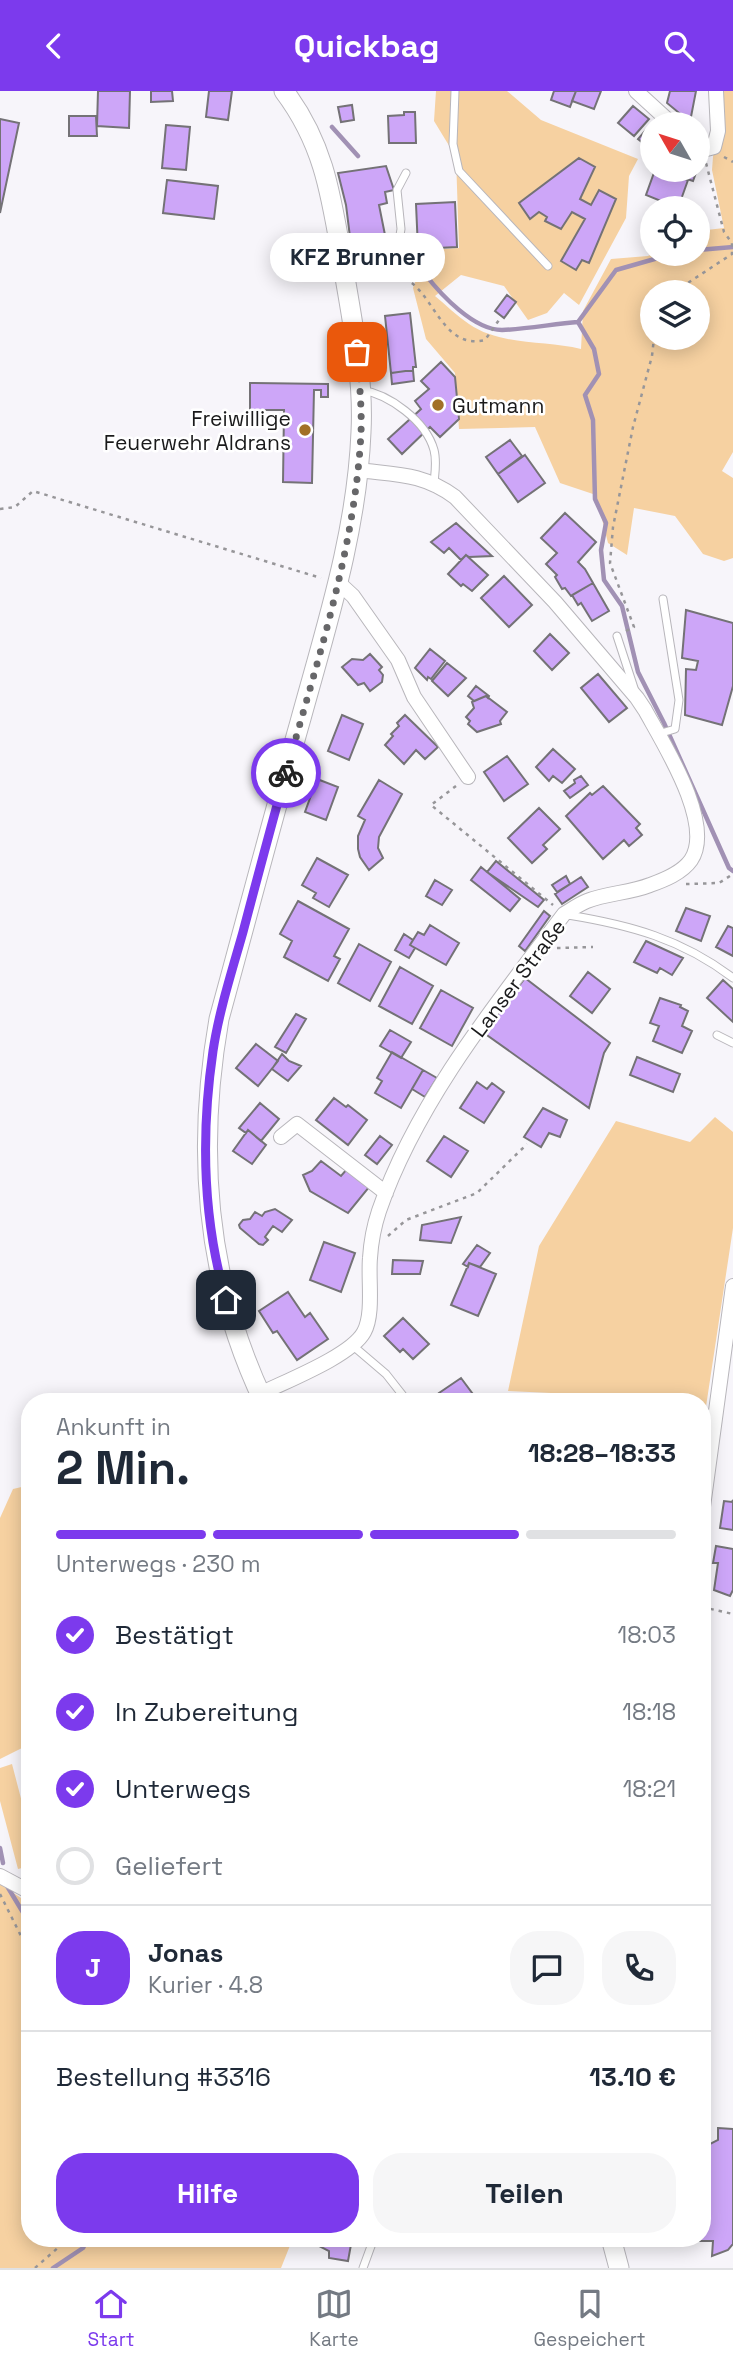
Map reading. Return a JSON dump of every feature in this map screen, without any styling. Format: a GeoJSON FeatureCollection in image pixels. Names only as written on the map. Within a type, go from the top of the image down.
{"type":"FeatureCollection","features":[{"type":"Feature","properties":{"kind":"main road"},"geometry":{"type":"LineString","coordinates":[[260,1393],[231,1320],[213,1239],[206,1139],[209,1087],[219,1019],[339,583],[358,470],[361,432],[360,389],[331,191],[321,155],[309,128],[284,91]]}},
{"type":"Feature","properties":{"kind":"main road"},"geometry":{"type":"LineString","coordinates":[[613,2247],[619,2268]]}},
{"type":"Feature","properties":{"kind":"street"},"geometry":{"type":"LineString","coordinates":[[636,91],[659,112]]}},
{"type":"Feature","properties":{"kind":"street"},"geometry":{"type":"LineString","coordinates":[[710,148],[714,147],[718,131],[716,91]]}},
{"type":"Feature","properties":{"kind":"street","name":"Lanser Straße"},"geometry":{"type":"LineString","coordinates":[[352,1346],[364,1331],[368,1318],[370,1256],[379,1212],[386,1193],[405,1149],[450,1071],[492,1009],[564,914],[587,901],[646,887],[672,875],[692,859],[697,844],[697,829],[667,731],[555,602],[454,497],[434,483],[413,477],[358,470]]}},
{"type":"Feature","properties":{"kind":"street"},"geometry":{"type":"LineString","coordinates":[[339,583],[353,596],[398,660],[414,697],[468,777]]}},
{"type":"Feature","properties":{"kind":"street"},"geometry":{"type":"LineString","coordinates":[[281,1137],[297,1124],[386,1193]]}},
{"type":"Feature","properties":{"kind":"street"},"geometry":{"type":"LineString","coordinates":[[711,1448],[733,1286]]}},
{"type":"Feature","properties":{"kind":"street"},"geometry":{"type":"LineString","coordinates":[[271,1393],[352,1346]]}},
{"type":"Feature","properties":{"kind":"street"},"geometry":{"type":"LineString","coordinates":[[0,1876],[21,1887]]}},
{"type":"Feature","properties":{"kind":"lane"},"geometry":{"type":"LineString","coordinates":[[454,91],[453,144],[459,170],[548,266]]}},
{"type":"Feature","properties":{"kind":"lane"},"geometry":{"type":"LineString","coordinates":[[345,280],[383,271],[396,259],[401,229],[397,190],[406,173]]}},
{"type":"Feature","properties":{"kind":"lane"},"geometry":{"type":"LineString","coordinates":[[360,389],[373,391],[392,400],[425,432],[435,452],[434,483]]}},
{"type":"Feature","properties":{"kind":"lane"},"geometry":{"type":"LineString","coordinates":[[663,599],[679,700],[667,731]]}},
{"type":"Feature","properties":{"kind":"lane"},"geometry":{"type":"LineString","coordinates":[[617,636],[637,698]]}},
{"type":"Feature","properties":{"kind":"lane"},"geometry":{"type":"LineString","coordinates":[[564,914],[645,930],[707,959],[733,978]]}},
{"type":"Feature","properties":{"kind":"lane"},"geometry":{"type":"LineString","coordinates":[[718,1035],[733,1043]]}},
{"type":"Feature","properties":{"kind":"lane"},"geometry":{"type":"LineString","coordinates":[[352,1346],[386,1374],[401,1393]]}},
{"type":"Feature","properties":{"kind":"lane"},"geometry":{"type":"LineString","coordinates":[[363,2268],[371,2247]]}},
{"type":"Feature","properties":{"kind":"path"},"geometry":{"type":"LineString","coordinates":[[692,280],[732,254],[732,243],[724,232],[710,181]]}},
{"type":"Feature","properties":{"kind":"path"},"geometry":{"type":"LineString","coordinates":[[383,271],[412,282],[442,323],[457,336],[471,342],[489,337],[499,320]]}},
{"type":"Feature","properties":{"kind":"path"},"geometry":{"type":"LineString","coordinates":[[634,627],[610,563],[613,527],[633,427],[653,350]]}},
{"type":"Feature","properties":{"kind":"path"},"geometry":{"type":"LineString","coordinates":[[0,509],[15,507],[33,491],[339,583]]}},
{"type":"Feature","properties":{"kind":"path"},"geometry":{"type":"LineString","coordinates":[[468,777],[431,804],[564,914]]}},
{"type":"Feature","properties":{"kind":"path"},"geometry":{"type":"LineString","coordinates":[[672,875],[677,884],[719,883],[733,874]]}},
{"type":"Feature","properties":{"kind":"path"},"geometry":{"type":"LineString","coordinates":[[536,950],[571,946],[593,947]]}},
{"type":"Feature","properties":{"kind":"path"},"geometry":{"type":"LineString","coordinates":[[370,1256],[378,1252],[391,1233],[406,1220],[477,1193],[527,1144]]}},
{"type":"Feature","properties":{"kind":"path"},"geometry":{"type":"LineString","coordinates":[[711,1609],[733,1614]]}},
{"type":"Feature","properties":{"kind":"path"},"geometry":{"type":"LineString","coordinates":[[0,1894],[21,1936]]}},
{"type":"Feature","properties":{"kind":"path"},"geometry":{"type":"LineString","coordinates":[[35,2268],[59,2247]]}},
{"type":"Feature","properties":{"kind":"shaded area"},"geometry":{"type":"Polygon","coordinates":[[[436,91],[507,91],[541,120],[638,159],[629,176],[626,218],[579,305],[564,293],[547,313],[528,320],[504,286],[461,275],[435,296],[469,324],[495,336],[581,349],[583,311],[611,259],[640,257],[640,266],[710,266],[710,230],[724,228],[712,170],[718,91],[733,91],[733,452],[722,471],[733,478],[733,558],[724,561],[703,554],[675,516],[634,508],[627,555],[608,543],[596,495],[560,483],[535,427],[459,429],[455,373],[426,339],[413,288],[427,250],[459,248],[456,157],[434,121],[436,91]]]}},
{"type":"Feature","properties":{"kind":"shaded area"},"geometry":{"type":"Polygon","coordinates":[[[715,1117],[733,1132],[733,1228],[708,1393],[508,1391],[539,1246],[616,1121],[690,1142],[715,1117]]]}},
{"type":"Feature","properties":{"kind":"shaded area"},"geometry":{"type":"Polygon","coordinates":[[[21,1487],[21,1748],[0,1759],[0,1518],[13,1489],[21,1487]]]}},
{"type":"Feature","properties":{"kind":"shaded area"},"geometry":{"type":"Polygon","coordinates":[[[12,1764],[21,1798],[21,1868],[18,1869],[0,1801],[0,1768],[12,1764]]]}},
{"type":"Feature","properties":{"kind":"shaded area"},"geometry":{"type":"Polygon","coordinates":[[[0,1884],[21,1898],[21,2247],[289,2247],[281,2268],[0,2268],[0,1884]]]}},
{"type":"Feature","properties":{"kind":"building"},"geometry":{"type":"Polygon","coordinates":[[[98,91],[130,91],[129,128],[97,126],[98,91]]]}},
{"type":"Feature","properties":{"kind":"building"},"geometry":{"type":"Polygon","coordinates":[[[151,91],[172,91],[173,101],[151,102],[151,91]]]}},
{"type":"Feature","properties":{"kind":"building"},"geometry":{"type":"Polygon","coordinates":[[[209,91],[232,91],[228,120],[206,117],[209,91]]]}},
{"type":"Feature","properties":{"kind":"building"},"geometry":{"type":"Polygon","coordinates":[[[554,91],[576,91],[570,107],[551,100],[554,91]]]}},
{"type":"Feature","properties":{"kind":"building"},"geometry":{"type":"Polygon","coordinates":[[[576,91],[601,91],[594,109],[572,101],[576,91]]]}},
{"type":"Feature","properties":{"kind":"building"},"geometry":{"type":"Polygon","coordinates":[[[670,91],[696,91],[692,112],[678,112],[667,103],[670,91]]]}},
{"type":"Feature","properties":{"kind":"building"},"geometry":{"type":"Polygon","coordinates":[[[352,105],[354,120],[341,122],[338,107],[352,105]]]}},
{"type":"Feature","properties":{"kind":"building"},"geometry":{"type":"Polygon","coordinates":[[[633,106],[640,112],[640,129],[634,136],[618,123],[633,106]]]}},
{"type":"Feature","properties":{"kind":"building"},"geometry":{"type":"Polygon","coordinates":[[[404,112],[415,112],[416,143],[389,143],[388,116],[404,115],[404,112]]]}},
{"type":"Feature","properties":{"kind":"building"},"geometry":{"type":"Polygon","coordinates":[[[69,116],[96,116],[97,136],[69,136],[69,116]]]}},
{"type":"Feature","properties":{"kind":"building"},"geometry":{"type":"Polygon","coordinates":[[[0,119],[19,123],[0,213],[0,119]]]}},
{"type":"Feature","properties":{"kind":"building"},"geometry":{"type":"Polygon","coordinates":[[[166,125],[190,127],[186,170],[162,168],[166,125]]]}},
{"type":"Feature","properties":{"kind":"building"},"geometry":{"type":"Polygon","coordinates":[[[579,158],[595,167],[580,199],[591,205],[599,190],[616,199],[589,263],[582,260],[576,270],[561,261],[585,219],[572,212],[561,229],[545,221],[547,217],[539,212],[530,219],[519,203],[579,158]]]}},
{"type":"Feature","properties":{"kind":"building"},"geometry":{"type":"Polygon","coordinates":[[[386,166],[394,190],[385,192],[387,203],[379,205],[389,255],[353,261],[346,205],[338,173],[386,166]]]}},
{"type":"Feature","properties":{"kind":"building"},"geometry":{"type":"Polygon","coordinates":[[[167,180],[218,186],[214,219],[163,213],[167,180]]]}},
{"type":"Feature","properties":{"kind":"building"},"geometry":{"type":"Polygon","coordinates":[[[651,182],[687,182],[682,196],[646,195],[651,182]]]}},
{"type":"Feature","properties":{"kind":"building"},"geometry":{"type":"Polygon","coordinates":[[[455,202],[457,247],[418,249],[416,204],[455,202]]]}},
{"type":"Feature","properties":{"kind":"building"},"geometry":{"type":"Polygon","coordinates":[[[507,295],[516,302],[504,318],[495,311],[507,295]]]}},
{"type":"Feature","properties":{"kind":"building"},"geometry":{"type":"Polygon","coordinates":[[[410,313],[416,367],[413,367],[413,370],[391,373],[385,316],[410,313]]]}},
{"type":"Feature","properties":{"kind":"building","name":"Gutmann"},"geometry":{"type":"Polygon","coordinates":[[[441,362],[455,377],[459,419],[440,437],[430,427],[402,454],[388,439],[421,409],[415,401],[429,389],[421,381],[441,362]]]}},
{"type":"Feature","properties":{"kind":"building"},"geometry":{"type":"Polygon","coordinates":[[[413,370],[414,381],[392,384],[391,373],[413,370]]]}},
{"type":"Feature","properties":{"kind":"building"},"geometry":{"type":"Polygon","coordinates":[[[250,383],[328,384],[328,397],[321,397],[321,390],[314,390],[312,483],[283,482],[284,410],[250,410],[250,383]]]}},
{"type":"Feature","properties":{"kind":"building"},"geometry":{"type":"Polygon","coordinates":[[[510,440],[522,456],[498,474],[486,457],[510,440]]]}},
{"type":"Feature","properties":{"kind":"building"},"geometry":{"type":"Polygon","coordinates":[[[525,455],[545,483],[518,502],[498,474],[525,455]]]}},
{"type":"Feature","properties":{"kind":"building"},"geometry":{"type":"Polygon","coordinates":[[[565,513],[596,542],[578,562],[593,583],[571,596],[565,588],[562,589],[555,577],[557,575],[546,564],[557,553],[541,538],[565,513]]]}},
{"type":"Feature","properties":{"kind":"building"},"geometry":{"type":"Polygon","coordinates":[[[456,523],[492,556],[466,555],[461,560],[449,548],[444,553],[431,542],[456,523]]]}},
{"type":"Feature","properties":{"kind":"building"},"geometry":{"type":"Polygon","coordinates":[[[466,555],[488,575],[472,591],[463,584],[461,586],[448,574],[466,555]]]}},
{"type":"Feature","properties":{"kind":"building"},"geometry":{"type":"Polygon","coordinates":[[[504,576],[532,605],[509,627],[481,598],[504,576]]]}},
{"type":"Feature","properties":{"kind":"building"},"geometry":{"type":"Polygon","coordinates":[[[593,583],[609,611],[592,621],[581,603],[578,605],[572,595],[593,583]]]}},
{"type":"Feature","properties":{"kind":"building"},"geometry":{"type":"Polygon","coordinates":[[[686,610],[733,623],[733,686],[722,725],[685,715],[686,669],[696,670],[698,661],[682,658],[686,610]]]}},
{"type":"Feature","properties":{"kind":"building"},"geometry":{"type":"Polygon","coordinates":[[[550,634],[569,653],[552,670],[534,651],[550,634]]]}},
{"type":"Feature","properties":{"kind":"building"},"geometry":{"type":"Polygon","coordinates":[[[430,649],[445,661],[431,679],[428,677],[427,680],[415,668],[430,649]]]}},
{"type":"Feature","properties":{"kind":"building"},"geometry":{"type":"Polygon","coordinates":[[[370,654],[382,667],[379,670],[383,675],[382,682],[370,691],[364,683],[358,685],[342,667],[352,659],[363,660],[370,654]]]}},
{"type":"Feature","properties":{"kind":"building"},"geometry":{"type":"Polygon","coordinates":[[[447,663],[466,678],[448,696],[432,681],[447,663]]]}},
{"type":"Feature","properties":{"kind":"building"},"geometry":{"type":"Polygon","coordinates":[[[598,674],[627,708],[609,722],[581,688],[598,674]]]}},
{"type":"Feature","properties":{"kind":"building"},"geometry":{"type":"Polygon","coordinates":[[[476,686],[489,696],[488,698],[486,696],[474,701],[468,696],[476,686]]]}},
{"type":"Feature","properties":{"kind":"building"},"geometry":{"type":"Polygon","coordinates":[[[486,696],[507,712],[500,721],[501,724],[477,732],[468,724],[470,721],[466,717],[474,708],[472,702],[486,696]]]}},
{"type":"Feature","properties":{"kind":"building"},"geometry":{"type":"Polygon","coordinates":[[[342,715],[363,724],[349,760],[328,751],[342,715]]]}},
{"type":"Feature","properties":{"kind":"building"},"geometry":{"type":"Polygon","coordinates":[[[405,715],[438,747],[425,759],[416,750],[404,764],[385,745],[399,726],[397,723],[405,715]]]}},
{"type":"Feature","properties":{"kind":"building"},"geometry":{"type":"Polygon","coordinates":[[[553,749],[575,769],[562,783],[553,776],[549,781],[536,767],[553,749]]]}},
{"type":"Feature","properties":{"kind":"building"},"geometry":{"type":"Polygon","coordinates":[[[507,756],[528,784],[504,801],[484,772],[507,756]]]}},
{"type":"Feature","properties":{"kind":"building"},"geometry":{"type":"Polygon","coordinates":[[[581,776],[588,785],[570,798],[564,791],[581,776]]]}},
{"type":"Feature","properties":{"kind":"building"},"geometry":{"type":"Polygon","coordinates":[[[317,779],[338,787],[326,820],[305,812],[317,779]]]}},
{"type":"Feature","properties":{"kind":"building"},"geometry":{"type":"Polygon","coordinates":[[[379,780],[402,794],[379,837],[378,848],[383,858],[369,870],[358,849],[358,836],[365,820],[358,816],[379,780]]]}},
{"type":"Feature","properties":{"kind":"building"},"geometry":{"type":"Polygon","coordinates":[[[603,786],[640,824],[636,828],[642,835],[629,846],[624,840],[603,859],[566,816],[590,793],[592,795],[603,786]]]}},
{"type":"Feature","properties":{"kind":"building"},"geometry":{"type":"Polygon","coordinates":[[[539,808],[560,829],[543,845],[547,849],[532,863],[508,838],[539,808]]]}},
{"type":"Feature","properties":{"kind":"building"},"geometry":{"type":"Polygon","coordinates":[[[317,858],[348,875],[329,907],[313,898],[316,893],[302,885],[317,858]]]}},
{"type":"Feature","properties":{"kind":"building"},"geometry":{"type":"Polygon","coordinates":[[[496,861],[544,900],[538,907],[487,872],[496,861]]]}},
{"type":"Feature","properties":{"kind":"building"},"geometry":{"type":"Polygon","coordinates":[[[481,867],[520,899],[510,911],[471,880],[481,867]]]}},
{"type":"Feature","properties":{"kind":"building"},"geometry":{"type":"Polygon","coordinates":[[[566,876],[570,884],[557,892],[552,885],[566,876]]]}},
{"type":"Feature","properties":{"kind":"building"},"geometry":{"type":"Polygon","coordinates":[[[581,877],[588,887],[562,904],[555,894],[581,877]]]}},
{"type":"Feature","properties":{"kind":"building"},"geometry":{"type":"Polygon","coordinates":[[[435,880],[452,890],[442,905],[426,896],[435,880]]]}},
{"type":"Feature","properties":{"kind":"building"},"geometry":{"type":"Polygon","coordinates":[[[298,901],[349,929],[334,956],[340,959],[328,981],[284,957],[292,941],[280,934],[298,901]]]}},
{"type":"Feature","properties":{"kind":"building"},"geometry":{"type":"Polygon","coordinates":[[[686,908],[710,916],[701,941],[676,931],[686,908]]]}},
{"type":"Feature","properties":{"kind":"building"},"geometry":{"type":"Polygon","coordinates":[[[544,911],[550,916],[525,951],[519,946],[544,911]]]}},
{"type":"Feature","properties":{"kind":"building"},"geometry":{"type":"Polygon","coordinates":[[[430,925],[459,943],[446,965],[410,945],[418,932],[424,935],[430,925]]]}},
{"type":"Feature","properties":{"kind":"building"},"geometry":{"type":"Polygon","coordinates":[[[728,926],[733,928],[733,956],[716,947],[728,926]]]}},
{"type":"Feature","properties":{"kind":"building"},"geometry":{"type":"Polygon","coordinates":[[[404,934],[413,940],[410,945],[415,948],[409,958],[395,950],[404,934]]]}},
{"type":"Feature","properties":{"kind":"building"},"geometry":{"type":"Polygon","coordinates":[[[646,941],[683,958],[672,975],[660,968],[657,973],[634,962],[646,941]]]}},
{"type":"Feature","properties":{"kind":"building"},"geometry":{"type":"Polygon","coordinates":[[[359,944],[391,962],[370,1001],[338,983],[359,944]]]}},
{"type":"Feature","properties":{"kind":"building"},"geometry":{"type":"Polygon","coordinates":[[[400,967],[433,986],[412,1024],[379,1006],[400,967]]]}},
{"type":"Feature","properties":{"kind":"building"},"geometry":{"type":"Polygon","coordinates":[[[588,972],[610,989],[592,1013],[570,996],[588,972]]]}},
{"type":"Feature","properties":{"kind":"building"},"geometry":{"type":"Polygon","coordinates":[[[525,978],[610,1043],[604,1053],[589,1108],[484,1033],[525,978]]]}},
{"type":"Feature","properties":{"kind":"building"},"geometry":{"type":"Polygon","coordinates":[[[723,980],[733,989],[733,1022],[707,998],[723,980]]]}},
{"type":"Feature","properties":{"kind":"building"},"geometry":{"type":"Polygon","coordinates":[[[441,990],[473,1008],[452,1046],[420,1028],[441,990]]]}},
{"type":"Feature","properties":{"kind":"building"},"geometry":{"type":"Polygon","coordinates":[[[660,998],[681,1005],[680,1007],[688,1011],[682,1026],[692,1031],[682,1053],[653,1041],[659,1026],[650,1023],[660,998]]]}},
{"type":"Feature","properties":{"kind":"building"},"geometry":{"type":"Polygon","coordinates":[[[296,1014],[306,1019],[286,1053],[275,1047],[296,1014]]]}},
{"type":"Feature","properties":{"kind":"building"},"geometry":{"type":"Polygon","coordinates":[[[390,1030],[411,1042],[401,1058],[380,1046],[390,1030]]]}},
{"type":"Feature","properties":{"kind":"building"},"geometry":{"type":"Polygon","coordinates":[[[256,1044],[278,1061],[258,1086],[236,1068],[256,1044]]]}},
{"type":"Feature","properties":{"kind":"building"},"geometry":{"type":"Polygon","coordinates":[[[392,1052],[423,1070],[401,1108],[375,1093],[382,1081],[377,1078],[392,1052]]]}},
{"type":"Feature","properties":{"kind":"building"},"geometry":{"type":"Polygon","coordinates":[[[282,1054],[289,1061],[301,1066],[288,1081],[272,1069],[282,1054]]]}},
{"type":"Feature","properties":{"kind":"building"},"geometry":{"type":"Polygon","coordinates":[[[637,1057],[680,1074],[673,1092],[630,1075],[637,1057]]]}},
{"type":"Feature","properties":{"kind":"building"},"geometry":{"type":"Polygon","coordinates":[[[423,1070],[437,1078],[425,1097],[412,1089],[423,1070]]]}},
{"type":"Feature","properties":{"kind":"building"},"geometry":{"type":"Polygon","coordinates":[[[477,1082],[487,1089],[492,1083],[504,1092],[484,1123],[460,1108],[477,1082]]]}},
{"type":"Feature","properties":{"kind":"building"},"geometry":{"type":"Polygon","coordinates":[[[334,1098],[367,1120],[348,1145],[316,1120],[334,1098]]]}},
{"type":"Feature","properties":{"kind":"building"},"geometry":{"type":"Polygon","coordinates":[[[260,1103],[279,1119],[261,1141],[248,1130],[246,1133],[239,1128],[260,1103]]]}},
{"type":"Feature","properties":{"kind":"building"},"geometry":{"type":"Polygon","coordinates":[[[543,1108],[567,1120],[560,1137],[549,1133],[541,1147],[524,1137],[543,1108]]]}},
{"type":"Feature","properties":{"kind":"building"},"geometry":{"type":"Polygon","coordinates":[[[248,1130],[266,1145],[252,1164],[233,1151],[248,1130]]]}},
{"type":"Feature","properties":{"kind":"building"},"geometry":{"type":"Polygon","coordinates":[[[380,1136],[392,1145],[377,1164],[365,1155],[380,1136]]]}},
{"type":"Feature","properties":{"kind":"building"},"geometry":{"type":"Polygon","coordinates":[[[444,1136],[468,1151],[451,1177],[427,1161],[444,1136]]]}},
{"type":"Feature","properties":{"kind":"building"},"geometry":{"type":"Polygon","coordinates":[[[321,1161],[341,1176],[348,1168],[370,1186],[348,1213],[310,1191],[303,1175],[312,1171],[321,1161]]]}},
{"type":"Feature","properties":{"kind":"building"},"geometry":{"type":"Polygon","coordinates":[[[275,1209],[292,1220],[282,1232],[273,1226],[263,1245],[240,1228],[243,1220],[250,1219],[255,1212],[262,1216],[275,1209]]]}},
{"type":"Feature","properties":{"kind":"building"},"geometry":{"type":"Polygon","coordinates":[[[461,1217],[451,1243],[420,1240],[422,1225],[461,1217]]]}},
{"type":"Feature","properties":{"kind":"building"},"geometry":{"type":"Polygon","coordinates":[[[324,1242],[355,1253],[341,1292],[310,1280],[324,1242]]]}},
{"type":"Feature","properties":{"kind":"building"},"geometry":{"type":"Polygon","coordinates":[[[477,1245],[490,1253],[480,1267],[469,1263],[468,1267],[463,1264],[477,1245]]]}},
{"type":"Feature","properties":{"kind":"building"},"geometry":{"type":"Polygon","coordinates":[[[393,1260],[423,1261],[420,1274],[392,1274],[393,1260]]]}},
{"type":"Feature","properties":{"kind":"building"},"geometry":{"type":"Polygon","coordinates":[[[469,1263],[496,1274],[478,1316],[451,1305],[469,1263]]]}},
{"type":"Feature","properties":{"kind":"building"},"geometry":{"type":"Polygon","coordinates":[[[288,1292],[305,1317],[310,1313],[328,1339],[297,1360],[277,1331],[273,1333],[259,1311],[288,1292]]]}},
{"type":"Feature","properties":{"kind":"building"},"geometry":{"type":"Polygon","coordinates":[[[403,1318],[429,1344],[413,1359],[403,1349],[400,1352],[384,1336],[403,1318]]]}},
{"type":"Feature","properties":{"kind":"building"},"geometry":{"type":"Polygon","coordinates":[[[461,1378],[472,1393],[439,1393],[461,1378]]]}},
{"type":"Feature","properties":{"kind":"building"},"geometry":{"type":"Polygon","coordinates":[[[733,1500],[733,1530],[720,1528],[724,1501],[733,1500]]]}},
{"type":"Feature","properties":{"kind":"building"},"geometry":{"type":"Polygon","coordinates":[[[716,1546],[733,1549],[733,1590],[730,1596],[714,1590],[718,1563],[713,1563],[716,1546]]]}},
{"type":"Feature","properties":{"kind":"building"},"geometry":{"type":"Polygon","coordinates":[[[718,2128],[733,2129],[733,2244],[728,2250],[712,2256],[711,2144],[718,2140],[718,2128]]]}},
{"type":"Feature","properties":{"kind":"building"},"geometry":{"type":"Polygon","coordinates":[[[321,2247],[351,2247],[348,2261],[329,2258],[329,2251],[321,2247]]]}},
{"type":"Feature","properties":{"kind":"waterway"},"geometry":{"type":"LineString","coordinates":[[332,127],[358,156]]}},
{"type":"Feature","properties":{"kind":"waterway"},"geometry":{"type":"LineString","coordinates":[[710,249],[733,247]]}},
{"type":"Feature","properties":{"kind":"waterway"},"geometry":{"type":"LineString","coordinates":[[578,322],[616,270],[640,263]]}},
{"type":"Feature","properties":{"kind":"waterway"},"geometry":{"type":"LineString","coordinates":[[425,274],[449,301],[480,324],[502,330],[578,322],[594,349],[599,374],[585,395],[593,420],[595,499],[606,523],[601,550],[604,580],[622,606],[638,672],[664,723],[729,868],[733,871]]}},
{"type":"Feature","properties":{"kind":"waterway"},"geometry":{"type":"LineString","coordinates":[[0,1848],[3,1863]]}},
{"type":"Feature","properties":{"kind":"waterway"},"geometry":{"type":"LineString","coordinates":[[7,1886],[21,1909]]}},
{"type":"Feature","properties":{"kind":"waterway"},"geometry":{"type":"LineString","coordinates":[[53,2268],[84,2247]]}},
{"type":"Feature","properties":{"kind":"way so far"},"geometry":{"type":"LineString","coordinates":[[286,773],[339,583],[354,500],[361,432],[357,352]]}},
{"type":"Feature","properties":{"kind":"place","name":"KFZ Brunner"},"geometry":{"type":"Point","coordinates":[357,352]}},
{"type":"Feature","properties":{"kind":"place","name":"Gutmann"},"geometry":{"type":"Point","coordinates":[438,405]}},
{"type":"Feature","properties":{"kind":"place","name":"Freiwillige Feuerwehr Aldrans"},"geometry":{"type":"Point","coordinates":[305,430]}},
{"type":"Feature","properties":{"kind":"route"},"geometry":{"type":"LineString","coordinates":[[226,1300],[213,1239],[207,1183],[206,1139],[213,1051],[219,1019],[286,773]]}}]}
